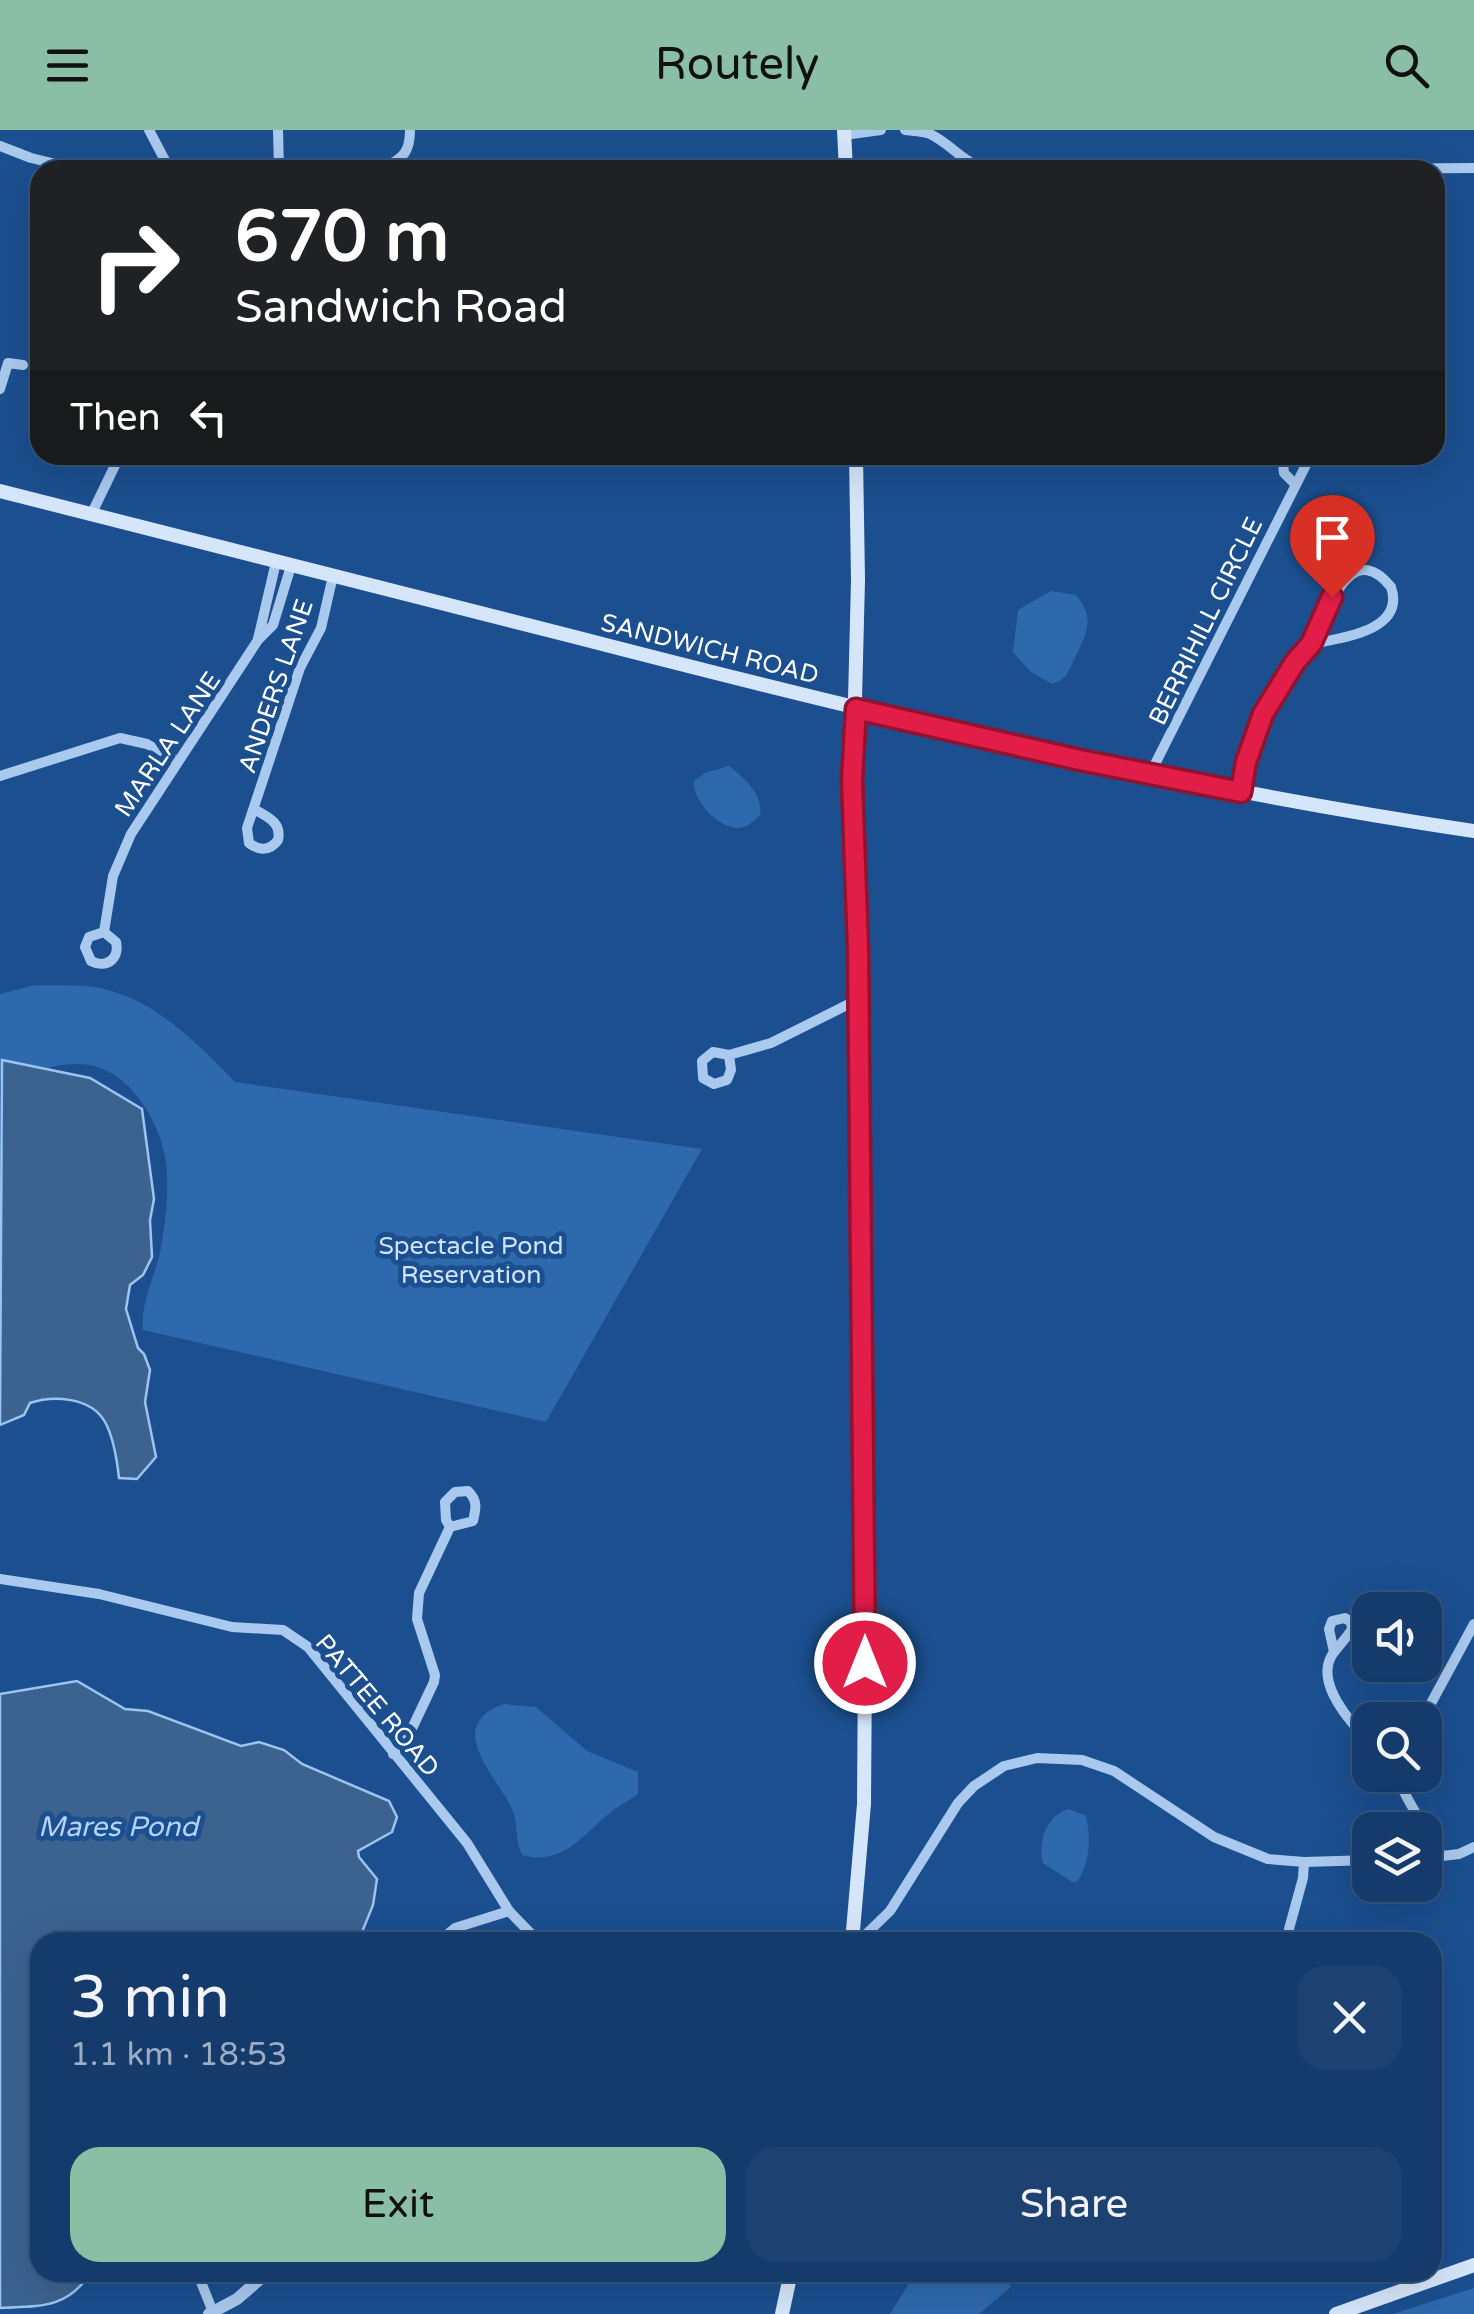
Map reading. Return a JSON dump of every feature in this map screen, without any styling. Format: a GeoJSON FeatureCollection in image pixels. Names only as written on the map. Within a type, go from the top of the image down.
{"type":"FeatureCollection","features":[{"type":"Feature","properties":{"kind":"main road"},"geometry":{"type":"LineString","coordinates":[[844,133],[845,160]]}},
{"type":"Feature","properties":{"kind":"main road"},"geometry":{"type":"LineString","coordinates":[[856,465],[856,709],[852,780],[865,1663],[864,1804],[856,1932]]}},
{"type":"Feature","properties":{"kind":"main road","name":"SANDWICH ROAD"},"geometry":{"type":"LineString","coordinates":[[0,491],[856,709],[1241,792],[1474,831]]}},
{"type":"Feature","properties":{"kind":"main road"},"geometry":{"type":"LineString","coordinates":[[1442,2276],[1474,2265]]}},
{"type":"Feature","properties":{"kind":"main road"},"geometry":{"type":"LineString","coordinates":[[782,2314],[789,2282]]}},
{"type":"Feature","properties":{"kind":"main road"},"geometry":{"type":"LineString","coordinates":[[1336,2314],[1426,2282]]}},
{"type":"Feature","properties":{"kind":"street"},"geometry":{"type":"LineString","coordinates":[[148,130],[162,160]]}},
{"type":"Feature","properties":{"kind":"street"},"geometry":{"type":"LineString","coordinates":[[278,130],[279,160]]}},
{"type":"Feature","properties":{"kind":"street"},"geometry":{"type":"LineString","coordinates":[[400,160],[410,145],[410,130]]}},
{"type":"Feature","properties":{"kind":"street"},"geometry":{"type":"LineString","coordinates":[[844,133],[881,130]]}},
{"type":"Feature","properties":{"kind":"street"},"geometry":{"type":"LineString","coordinates":[[905,130],[928,133],[965,160]]}},
{"type":"Feature","properties":{"kind":"street"},"geometry":{"type":"LineString","coordinates":[[0,146],[39,160]]}},
{"type":"Feature","properties":{"kind":"street"},"geometry":{"type":"LineString","coordinates":[[1445,168],[1474,168]]}},
{"type":"Feature","properties":{"kind":"street"},"geometry":{"type":"LineString","coordinates":[[0,389],[4,359],[24,365]]}},
{"type":"Feature","properties":{"kind":"street"},"geometry":{"type":"LineString","coordinates":[[91,515],[115,465]]}},
{"type":"Feature","properties":{"kind":"street"},"geometry":{"type":"LineString","coordinates":[[1283,465],[1294,484]]}},
{"type":"Feature","properties":{"kind":"street","name":"BERRIHILL CIRCLE"},"geometry":{"type":"LineString","coordinates":[[1150,774],[1306,465]]}},
{"type":"Feature","properties":{"kind":"street","name":"MARLA LANE"},"geometry":{"type":"LineString","coordinates":[[104,932],[113,876],[121,855],[148,805],[258,640],[284,564]]}},
{"type":"Feature","properties":{"kind":"street"},"geometry":{"type":"LineString","coordinates":[[1241,792],[1246,762],[1263,714],[1295,662],[1311,644],[1332,597],[1349,577],[1358,573],[1376,574],[1391,587],[1392,607],[1380,625],[1311,644]]}},
{"type":"Feature","properties":{"kind":"street","name":"ANDERS LANE"},"geometry":{"type":"LineString","coordinates":[[254,809],[296,680],[320,628],[333,576]]}},
{"type":"Feature","properties":{"kind":"street"},"geometry":{"type":"LineString","coordinates":[[0,776],[120,738],[147,744],[177,761]]}},
{"type":"Feature","properties":{"kind":"street"},"geometry":{"type":"LineString","coordinates":[[729,1054],[784,1038],[858,999]]}},
{"type":"Feature","properties":{"kind":"street"},"geometry":{"type":"LineString","coordinates":[[393,1754],[407,1739],[436,1675],[417,1619],[419,1593],[450,1527]]}},
{"type":"Feature","properties":{"kind":"street","name":"PATTEE ROAD"},"geometry":{"type":"LineString","coordinates":[[0,1579],[99,1594],[232,1626],[283,1630],[308,1646],[467,1843],[509,1911],[529,1932]]}},
{"type":"Feature","properties":{"kind":"street"},"geometry":{"type":"LineString","coordinates":[[1432,1702],[1474,1624]]}},
{"type":"Feature","properties":{"kind":"street"},"geometry":{"type":"LineString","coordinates":[[1334,1652],[1327,1673],[1330,1687],[1352,1720]]}},
{"type":"Feature","properties":{"kind":"street"},"geometry":{"type":"LineString","coordinates":[[866,1932],[890,1910],[958,1803],[974,1786],[1004,1766],[1037,1758],[1082,1760],[1114,1772],[1242,1850],[1304,1862],[1352,1861]]}},
{"type":"Feature","properties":{"kind":"street"},"geometry":{"type":"LineString","coordinates":[[1442,1856],[1474,1848]]}},
{"type":"Feature","properties":{"kind":"street"},"geometry":{"type":"LineString","coordinates":[[1289,1929],[1304,1878],[1304,1862]]}},
{"type":"Feature","properties":{"kind":"street"},"geometry":{"type":"LineString","coordinates":[[451,1932],[509,1911]]}},
{"type":"Feature","properties":{"kind":"street"},"geometry":{"type":"LineString","coordinates":[[201,2282],[211,2313],[238,2299],[257,2282]]}},
{"type":"Feature","properties":{"kind":"green space"},"geometry":{"type":"Polygon","coordinates":[[[1051,591],[1076,595],[1088,621],[1069,670],[1052,684],[1031,672],[1013,652],[1018,610],[1051,591]]]}},
{"type":"Feature","properties":{"kind":"green space"},"geometry":{"type":"Polygon","coordinates":[[[729,766],[747,782],[759,801],[760,816],[741,828],[730,827],[715,818],[694,788],[694,781],[705,773],[729,766]]]}},
{"type":"Feature","properties":{"kind":"green space","name":"Spectacle Pond Reservation"},"geometry":{"type":"Polygon","coordinates":[[[35,985],[99,988],[139,1002],[190,1038],[235,1082],[702,1149],[546,1422],[143,1330],[144,1309],[166,1213],[167,1178],[161,1142],[140,1099],[104,1069],[67,1064],[0,1081],[0,994],[35,985]]]}},
{"type":"Feature","properties":{"kind":"green space"},"geometry":{"type":"Polygon","coordinates":[[[504,1704],[536,1707],[587,1751],[638,1772],[638,1794],[561,1852],[537,1857],[522,1855],[512,1809],[475,1738],[477,1725],[486,1713],[504,1704]]]}},
{"type":"Feature","properties":{"kind":"green space"},"geometry":{"type":"Polygon","coordinates":[[[1069,1809],[1086,1816],[1089,1833],[1085,1866],[1078,1881],[1072,1882],[1043,1863],[1041,1855],[1050,1823],[1069,1809]]]}},
{"type":"Feature","properties":{"kind":"green space"},"geometry":{"type":"Polygon","coordinates":[[[910,2282],[1009,2282],[1011,2287],[979,2314],[890,2314],[910,2282]]]}},
{"type":"Feature","properties":{"kind":"green space"},"geometry":{"type":"Polygon","coordinates":[[[1474,2288],[1474,2314],[1393,2314],[1474,2288]]]}},
{"type":"Feature","properties":{"kind":"water"},"geometry":{"type":"Polygon","coordinates":[[[2,1060],[90,1078],[142,1109],[154,1199],[150,1220],[152,1257],[143,1275],[130,1285],[126,1309],[138,1348],[150,1370],[145,1402],[156,1457],[137,1479],[119,1478],[105,1422],[91,1407],[81,1403],[49,1399],[30,1403],[24,1415],[0,1425],[2,1060]]]}},
{"type":"Feature","properties":{"kind":"water","name":"Mares Pond"},"geometry":{"type":"Polygon","coordinates":[[[77,1681],[125,1709],[148,1711],[241,1746],[259,1742],[284,1750],[302,1764],[389,1801],[397,1817],[392,1832],[358,1851],[377,1879],[373,1905],[362,1932],[30,1932],[30,2282],[84,2282],[51,2303],[0,2308],[0,1694],[77,1681]]]}},
{"type":"Feature","properties":{"kind":"route"},"geometry":{"type":"LineString","coordinates":[[865,1663],[858,949],[852,780],[856,709],[1241,792],[1246,762],[1263,714],[1295,662],[1311,644],[1332,597]]}}]}
